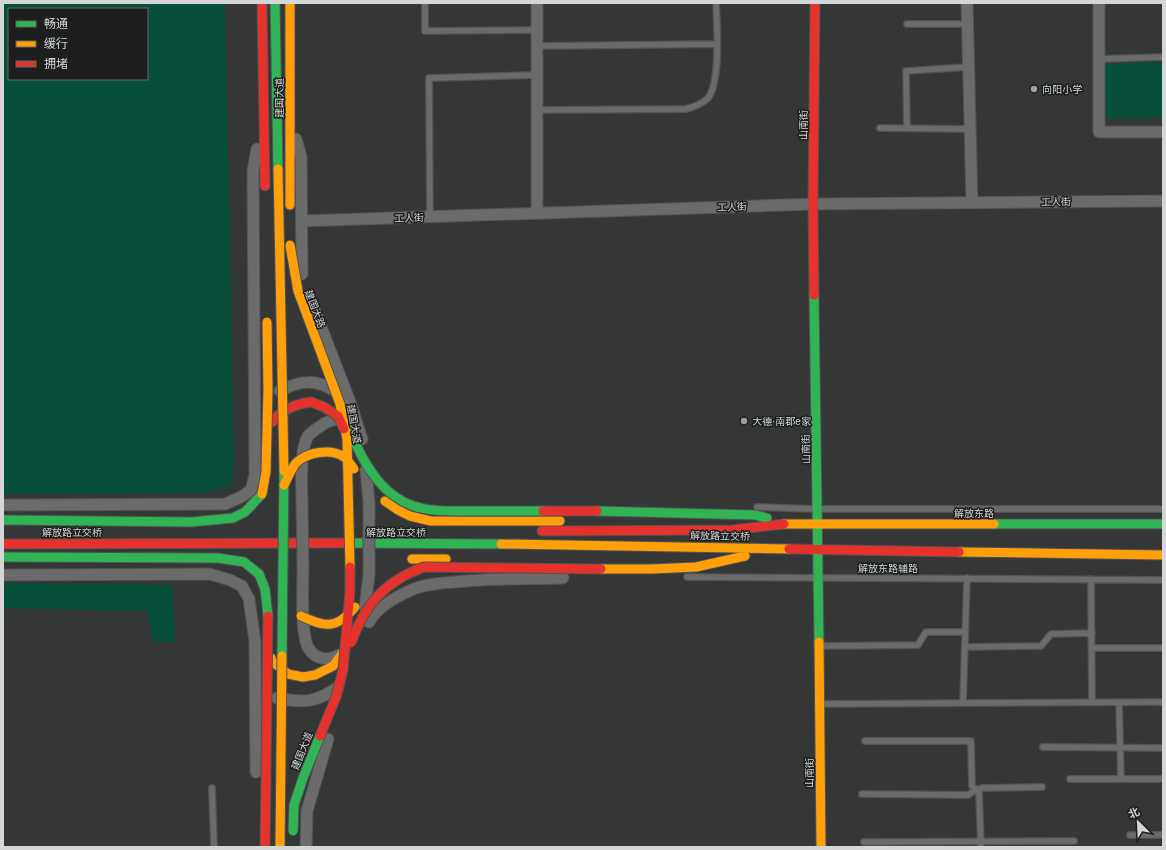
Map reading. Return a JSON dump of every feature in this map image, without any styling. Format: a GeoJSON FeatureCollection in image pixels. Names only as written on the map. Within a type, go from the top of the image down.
{"type":"FeatureCollection","features":[{"type":"Feature","properties":{"kind":"main road"},"geometry":{"type":"LineString","coordinates":[[262,3],[265,190]]}},
{"type":"Feature","properties":{"kind":"main road","name":"建国大道"},"geometry":{"type":"LineString","coordinates":[[275,3],[284,486],[280,847]]}},
{"type":"Feature","properties":{"kind":"main road","name":"建国大道"},"geometry":{"type":"LineString","coordinates":[[290,3],[290,208]]}},
{"type":"Feature","properties":{"kind":"main road","name":"山南街"},"geometry":{"type":"LineString","coordinates":[[815,3],[813,204],[819,577],[820,847]]}},
{"type":"Feature","properties":{"kind":"main road","name":"建国大道"},"geometry":{"type":"LineString","coordinates":[[290,233],[291,254],[298,291],[319,350],[345,403],[350,591],[345,650],[345,675],[303,778],[294,805],[293,840]]}},
{"type":"Feature","properties":{"kind":"main road"},"geometry":{"type":"LineString","coordinates":[[3,520],[191,522],[233,518],[245,512],[262,494],[266,472],[268,389],[267,311]]}},
{"type":"Feature","properties":{"kind":"main road"},"geometry":{"type":"LineString","coordinates":[[267,430],[276,416],[291,406],[299,403],[311,402],[324,407],[338,416],[346,435]]}},
{"type":"Feature","properties":{"kind":"main road"},"geometry":{"type":"LineString","coordinates":[[345,403],[364,462],[377,481],[392,494],[406,503],[423,509],[442,511],[666,512],[755,515],[773,519],[784,524]]}},
{"type":"Feature","properties":{"kind":"main road"},"geometry":{"type":"LineString","coordinates":[[284,486],[298,461],[319,453],[338,454],[344,457],[385,501],[400,512],[421,520],[440,522],[573,521]]}},
{"type":"Feature","properties":{"kind":"main road"},"geometry":{"type":"LineString","coordinates":[[636,521],[699,521],[764,526]]}},
{"type":"Feature","properties":{"kind":"main road","name":"解放东路"},"geometry":{"type":"LineString","coordinates":[[784,524],[1163,524]]}},
{"type":"Feature","properties":{"kind":"main road","name":"解放路立交桥"},"geometry":{"type":"LineString","coordinates":[[534,531],[732,530],[784,524]]}},
{"type":"Feature","properties":{"kind":"main road"},"geometry":{"type":"LineString","coordinates":[[272,533],[312,532]]}},
{"type":"Feature","properties":{"kind":"main road","name":"解放路立交桥"},"geometry":{"type":"LineString","coordinates":[[344,532],[375,532]]}},
{"type":"Feature","properties":{"kind":"main road","name":"解放路立交桥"},"geometry":{"type":"LineString","coordinates":[[3,544],[440,543],[789,549]]}},
{"type":"Feature","properties":{"kind":"main road"},"geometry":{"type":"LineString","coordinates":[[345,675],[354,635],[367,608],[383,590],[401,576],[424,567],[652,570],[696,567],[737,557],[789,549],[1163,555]]}},
{"type":"Feature","properties":{"kind":"main road"},"geometry":{"type":"LineString","coordinates":[[3,557],[218,558],[244,562],[259,574],[265,589],[268,612],[265,847]]}},
{"type":"Feature","properties":{"kind":"main road"},"geometry":{"type":"LineString","coordinates":[[672,559],[737,557]]}},
{"type":"Feature","properties":{"kind":"main road"},"geometry":{"type":"LineString","coordinates":[[406,561],[412,559],[507,559]]}},
{"type":"Feature","properties":{"kind":"main road"},"geometry":{"type":"LineString","coordinates":[[282,580],[287,600],[301,616],[325,625],[340,621],[351,612],[373,577]]}},
{"type":"Feature","properties":{"kind":"main road"},"geometry":{"type":"LineString","coordinates":[[268,649],[272,661],[288,674],[303,677],[315,675],[333,666],[345,650]]}},
{"type":"Feature","properties":{"kind":"street"},"geometry":{"type":"LineString","coordinates":[[537,3],[537,213]]}},
{"type":"Feature","properties":{"kind":"street"},"geometry":{"type":"LineString","coordinates":[[967,3],[972,203]]}},
{"type":"Feature","properties":{"kind":"street"},"geometry":{"type":"LineString","coordinates":[[1099,3],[1099,132],[1163,132]]}},
{"type":"Feature","properties":{"kind":"street","name":"建国大路"},"geometry":{"type":"LineString","coordinates":[[290,110],[301,157],[302,277],[345,403],[364,446],[373,577],[361,635]]}},
{"type":"Feature","properties":{"kind":"street"},"geometry":{"type":"LineString","coordinates":[[3,505],[225,504],[241,498],[250,490],[255,475],[253,171],[264,117]]}},
{"type":"Feature","properties":{"kind":"street","name":"工人街"},"geometry":{"type":"LineString","coordinates":[[302,221],[813,204],[1163,201]]}},
{"type":"Feature","properties":{"kind":"street"},"geometry":{"type":"LineString","coordinates":[[254,420],[275,394],[293,384],[305,382],[326,386],[345,403]]}},
{"type":"Feature","properties":{"kind":"street"},"geometry":{"type":"LineString","coordinates":[[360,434],[353,425],[340,419],[328,422],[308,436],[303,450],[302,504],[304,629],[309,650],[321,658],[329,660],[338,656],[361,635]]}},
{"type":"Feature","properties":{"kind":"street"},"geometry":{"type":"LineString","coordinates":[[365,455],[377,474],[388,485],[400,493],[420,500],[445,503],[617,502],[666,512]]}},
{"type":"Feature","properties":{"kind":"street"},"geometry":{"type":"LineString","coordinates":[[306,847],[307,811],[345,675],[361,635],[372,616],[394,598],[416,588],[436,584],[477,580],[612,577],[652,570]]}},
{"type":"Feature","properties":{"kind":"street"},"geometry":{"type":"LineString","coordinates":[[3,574],[210,574],[230,580],[242,586],[249,599],[255,642],[257,847]]}},
{"type":"Feature","properties":{"kind":"street"},"geometry":{"type":"LineString","coordinates":[[255,676],[258,684],[269,695],[297,702],[315,699],[328,694],[345,675]]}},
{"type":"Feature","properties":{"kind":"lane"},"geometry":{"type":"LineString","coordinates":[[425,3],[425,31],[537,30]]}},
{"type":"Feature","properties":{"kind":"lane"},"geometry":{"type":"LineString","coordinates":[[537,110],[686,109],[694,107],[708,98],[712,90],[715,75],[717,44],[716,3]]}},
{"type":"Feature","properties":{"kind":"lane"},"geometry":{"type":"LineString","coordinates":[[907,24],[967,24]]}},
{"type":"Feature","properties":{"kind":"lane"},"geometry":{"type":"LineString","coordinates":[[537,46],[717,44]]}},
{"type":"Feature","properties":{"kind":"lane"},"geometry":{"type":"LineString","coordinates":[[1099,59],[1163,58]]}},
{"type":"Feature","properties":{"kind":"lane"},"geometry":{"type":"LineString","coordinates":[[907,128],[906,71],[968,67]]}},
{"type":"Feature","properties":{"kind":"lane"},"geometry":{"type":"LineString","coordinates":[[430,217],[429,78],[537,75]]}},
{"type":"Feature","properties":{"kind":"lane"},"geometry":{"type":"LineString","coordinates":[[880,128],[970,129]]}},
{"type":"Feature","properties":{"kind":"lane"},"geometry":{"type":"LineString","coordinates":[[749,506],[818,509],[1163,510]]}},
{"type":"Feature","properties":{"kind":"lane","name":"解放东路辅路"},"geometry":{"type":"LineString","coordinates":[[684,577],[1163,580]]}},
{"type":"Feature","properties":{"kind":"lane"},"geometry":{"type":"LineString","coordinates":[[963,703],[967,578]]}},
{"type":"Feature","properties":{"kind":"lane"},"geometry":{"type":"LineString","coordinates":[[1091,579],[1092,702]]}},
{"type":"Feature","properties":{"kind":"lane"},"geometry":{"type":"LineString","coordinates":[[819,646],[918,645],[926,632],[965,632]]}},
{"type":"Feature","properties":{"kind":"lane"},"geometry":{"type":"LineString","coordinates":[[965,647],[1041,646],[1051,634],[1092,633]]}},
{"type":"Feature","properties":{"kind":"lane"},"geometry":{"type":"LineString","coordinates":[[1092,648],[1163,648]]}},
{"type":"Feature","properties":{"kind":"lane"},"geometry":{"type":"LineString","coordinates":[[1119,702],[1122,779]]}},
{"type":"Feature","properties":{"kind":"lane"},"geometry":{"type":"LineString","coordinates":[[820,704],[1163,702]]}},
{"type":"Feature","properties":{"kind":"lane"},"geometry":{"type":"LineString","coordinates":[[866,741],[971,741],[972,786],[979,792],[981,844]]}},
{"type":"Feature","properties":{"kind":"lane"},"geometry":{"type":"LineString","coordinates":[[1043,747],[1163,748]]}},
{"type":"Feature","properties":{"kind":"lane"},"geometry":{"type":"LineString","coordinates":[[1070,779],[1163,779]]}},
{"type":"Feature","properties":{"kind":"lane"},"geometry":{"type":"LineString","coordinates":[[862,794],[968,795],[982,788],[1042,787]]}},
{"type":"Feature","properties":{"kind":"lane"},"geometry":{"type":"LineString","coordinates":[[212,788],[214,847]]}},
{"type":"Feature","properties":{"kind":"lane"},"geometry":{"type":"LineString","coordinates":[[1130,835],[1163,835]]}},
{"type":"Feature","properties":{"kind":"lane"},"geometry":{"type":"LineString","coordinates":[[864,842],[981,844],[1074,841]]}},
{"type":"Feature","properties":{"kind":"green space"},"geometry":{"type":"Polygon","coordinates":[[[3,3],[225,3],[234,462],[231,486],[203,493],[3,494],[3,3]]]}},
{"type":"Feature","properties":{"kind":"green space"},"geometry":{"type":"Polygon","coordinates":[[[1163,62],[1163,118],[1106,119],[1104,64],[1163,62]]]}},
{"type":"Feature","properties":{"kind":"green space"},"geometry":{"type":"Polygon","coordinates":[[[3,583],[172,585],[175,642],[153,642],[147,611],[3,608],[3,583]]]}},
{"type":"Feature","properties":{"kind":"traffic: fast"},"geometry":{"type":"LineString","coordinates":[[275,3],[278,169]]}},
{"type":"Feature","properties":{"kind":"traffic: fast"},"geometry":{"type":"LineString","coordinates":[[814,295],[819,642]]}},
{"type":"Feature","properties":{"kind":"traffic: fast"},"geometry":{"type":"LineString","coordinates":[[351,433],[362,457],[377,480],[396,497],[408,504],[439,511],[543,511]]}},
{"type":"Feature","properties":{"kind":"traffic: fast"},"geometry":{"type":"LineString","coordinates":[[282,656],[284,471]]}},
{"type":"Feature","properties":{"kind":"traffic: fast"},"geometry":{"type":"LineString","coordinates":[[3,520],[191,522],[233,518],[245,512],[262,494]]}},
{"type":"Feature","properties":{"kind":"traffic: fast"},"geometry":{"type":"LineString","coordinates":[[597,511],[755,515],[767,518]]}},
{"type":"Feature","properties":{"kind":"traffic: fast"},"geometry":{"type":"LineString","coordinates":[[994,524],[1163,524]]}},
{"type":"Feature","properties":{"kind":"traffic: fast"},"geometry":{"type":"LineString","coordinates":[[347,543],[501,544]]}},
{"type":"Feature","properties":{"kind":"traffic: fast"},"geometry":{"type":"LineString","coordinates":[[3,557],[218,558],[244,562],[259,574],[265,589],[268,616]]}},
{"type":"Feature","properties":{"kind":"traffic: fast"},"geometry":{"type":"LineString","coordinates":[[293,831],[294,805],[320,736]]}},
{"type":"Feature","properties":{"kind":"traffic: slow"},"geometry":{"type":"LineString","coordinates":[[290,3],[290,205]]}},
{"type":"Feature","properties":{"kind":"traffic: slow"},"geometry":{"type":"LineString","coordinates":[[278,169],[284,471]]}},
{"type":"Feature","properties":{"kind":"traffic: slow"},"geometry":{"type":"LineString","coordinates":[[290,245],[298,291],[340,404],[347,439],[350,567]]}},
{"type":"Feature","properties":{"kind":"traffic: slow"},"geometry":{"type":"LineString","coordinates":[[262,494],[266,472],[268,389],[267,322]]}},
{"type":"Feature","properties":{"kind":"traffic: slow"},"geometry":{"type":"LineString","coordinates":[[284,485],[296,463],[306,456],[319,452],[339,454],[344,457],[354,469]]}},
{"type":"Feature","properties":{"kind":"traffic: slow"},"geometry":{"type":"LineString","coordinates":[[385,501],[410,516],[431,521],[560,521]]}},
{"type":"Feature","properties":{"kind":"traffic: slow"},"geometry":{"type":"LineString","coordinates":[[784,524],[994,524]]}},
{"type":"Feature","properties":{"kind":"traffic: slow"},"geometry":{"type":"LineString","coordinates":[[501,544],[789,549]]}},
{"type":"Feature","properties":{"kind":"traffic: slow"},"geometry":{"type":"LineString","coordinates":[[959,552],[1163,555]]}},
{"type":"Feature","properties":{"kind":"traffic: slow"},"geometry":{"type":"LineString","coordinates":[[601,569],[696,567],[745,556]]}},
{"type":"Feature","properties":{"kind":"traffic: slow"},"geometry":{"type":"LineString","coordinates":[[412,559],[446,559]]}},
{"type":"Feature","properties":{"kind":"traffic: slow"},"geometry":{"type":"LineString","coordinates":[[301,616],[324,624],[330,624],[342,620],[355,607]]}},
{"type":"Feature","properties":{"kind":"traffic: slow"},"geometry":{"type":"LineString","coordinates":[[819,642],[821,847]]}},
{"type":"Feature","properties":{"kind":"traffic: slow"},"geometry":{"type":"LineString","coordinates":[[271,658],[272,661],[288,674],[303,677],[315,675],[333,666],[345,650]]}},
{"type":"Feature","properties":{"kind":"traffic: slow"},"geometry":{"type":"LineString","coordinates":[[280,847],[282,656]]}},
{"type":"Feature","properties":{"kind":"traffic: jam"},"geometry":{"type":"LineString","coordinates":[[262,3],[265,186]]}},
{"type":"Feature","properties":{"kind":"traffic: jam"},"geometry":{"type":"LineString","coordinates":[[814,295],[813,204],[815,3]]}},
{"type":"Feature","properties":{"kind":"traffic: jam"},"geometry":{"type":"LineString","coordinates":[[272,422],[285,410],[300,404],[311,402]]}},
{"type":"Feature","properties":{"kind":"traffic: jam"},"geometry":{"type":"LineString","coordinates":[[311,402],[324,407],[338,416],[344,429]]}},
{"type":"Feature","properties":{"kind":"traffic: jam"},"geometry":{"type":"LineString","coordinates":[[543,511],[597,511]]}},
{"type":"Feature","properties":{"kind":"traffic: jam"},"geometry":{"type":"LineString","coordinates":[[542,531],[732,530],[784,524]]}},
{"type":"Feature","properties":{"kind":"traffic: jam"},"geometry":{"type":"LineString","coordinates":[[3,544],[347,543]]}},
{"type":"Feature","properties":{"kind":"traffic: jam"},"geometry":{"type":"LineString","coordinates":[[789,549],[959,552]]}},
{"type":"Feature","properties":{"kind":"traffic: jam"},"geometry":{"type":"LineString","coordinates":[[320,736],[336,697],[343,670],[350,591],[350,567]]}},
{"type":"Feature","properties":{"kind":"traffic: jam"},"geometry":{"type":"LineString","coordinates":[[351,643],[363,617],[378,596],[398,579],[424,567],[601,569]]}},
{"type":"Feature","properties":{"kind":"traffic: jam"},"geometry":{"type":"LineString","coordinates":[[265,847],[268,616]]}},
{"type":"Feature","properties":{"kind":"place","name":"向阳小学"},"geometry":{"type":"Point","coordinates":[1034,89]}},
{"type":"Feature","properties":{"kind":"place","name":"大德·南郡e家"},"geometry":{"type":"Point","coordinates":[744,421]}}]}
